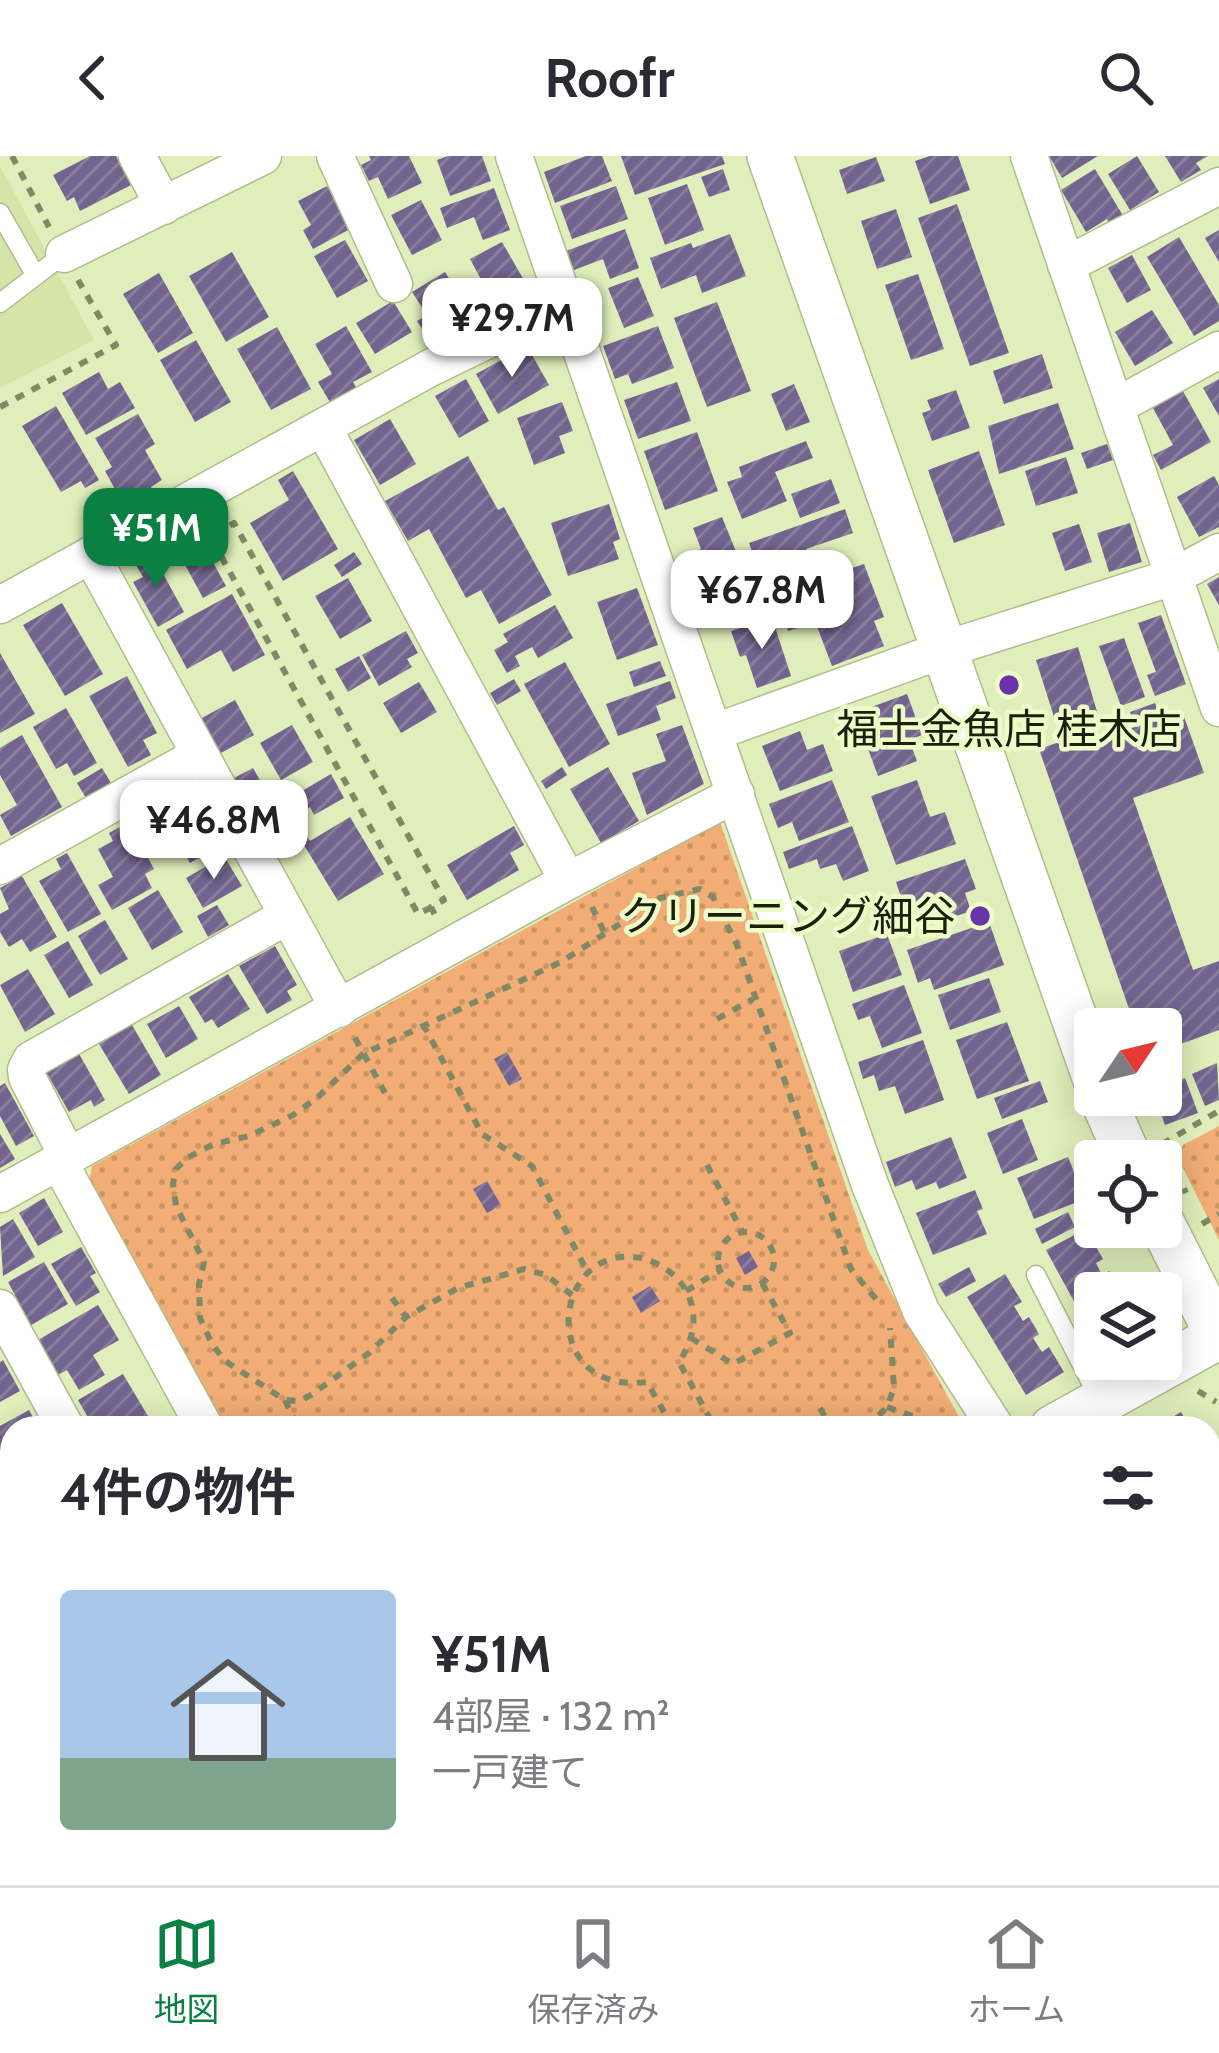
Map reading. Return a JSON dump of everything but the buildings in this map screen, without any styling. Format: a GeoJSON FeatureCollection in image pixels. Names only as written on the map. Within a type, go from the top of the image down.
{"type":"FeatureCollection","features":[{"type":"Feature","properties":{"kind":"street"},"geometry":{"type":"LineString","coordinates":[[137,156],[164,206]]}},
{"type":"Feature","properties":{"kind":"street"},"geometry":{"type":"LineString","coordinates":[[50,265],[263,156]]}},
{"type":"Feature","properties":{"kind":"street"},"geometry":{"type":"LineString","coordinates":[[335,156],[394,284]]}},
{"type":"Feature","properties":{"kind":"street"},"geometry":{"type":"LineString","coordinates":[[514,156],[870,1186],[921,1311],[988,1416]]}},
{"type":"Feature","properties":{"kind":"street"},"geometry":{"type":"LineString","coordinates":[[770,156],[1074,1018]]}},
{"type":"Feature","properties":{"kind":"street"},"geometry":{"type":"LineString","coordinates":[[1029,156],[1219,708]]}},
{"type":"Feature","properties":{"kind":"street"},"geometry":{"type":"LineString","coordinates":[[1066,265],[1219,186]]}},
{"type":"Feature","properties":{"kind":"street"},"geometry":{"type":"LineString","coordinates":[[0,605],[430,368],[565,304]]}},
{"type":"Feature","properties":{"kind":"street"},"geometry":{"type":"LineString","coordinates":[[1115,407],[1219,350]]}},
{"type":"Feature","properties":{"kind":"street"},"geometry":{"type":"LineString","coordinates":[[323,427],[568,881]]}},
{"type":"Feature","properties":{"kind":"street"},"geometry":{"type":"LineString","coordinates":[[715,733],[943,650],[1173,577],[1219,552]]}},
{"type":"Feature","properties":{"kind":"street"},"geometry":{"type":"LineString","coordinates":[[91,555],[339,1009]]}},
{"type":"Feature","properties":{"kind":"street"},"geometry":{"type":"LineString","coordinates":[[0,866],[198,756]]}},
{"type":"Feature","properties":{"kind":"street"},"geometry":{"type":"LineString","coordinates":[[0,1194],[568,881],[736,794]]}},
{"type":"Feature","properties":{"kind":"street"},"geometry":{"type":"LineString","coordinates":[[200,1416],[64,1160],[27,1078],[28,1064],[287,916]]}},
{"type":"Feature","properties":{"kind":"street"},"geometry":{"type":"LineString","coordinates":[[1075,1416],[1219,1337],[1182,1230]]}},
{"type":"Feature","properties":{"kind":"street"},"geometry":{"type":"LineString","coordinates":[[0,1308],[58,1416]]}},
{"type":"Feature","properties":{"kind":"lane"},"geometry":{"type":"LineString","coordinates":[[0,213],[50,265],[0,303]]}},
{"type":"Feature","properties":{"kind":"lane"},"geometry":{"type":"LineString","coordinates":[[1036,1275],[1101,1402]]}},
{"type":"Feature","properties":{"kind":"path"},"geometry":{"type":"LineString","coordinates":[[0,407],[116,345]]}},
{"type":"Feature","properties":{"kind":"path"},"geometry":{"type":"LineString","coordinates":[[201,494],[221,530]]}},
{"type":"Feature","properties":{"kind":"path"},"geometry":{"type":"LineString","coordinates":[[234,523],[444,900],[418,914],[210,536],[221,530],[234,523]]}},
{"type":"Feature","properties":{"kind":"path"},"geometry":{"type":"LineString","coordinates":[[572,1295],[546,1275],[524,1268],[458,1288],[406,1317],[369,1353],[311,1394],[299,1401],[285,1400],[225,1361],[212,1344],[200,1318],[204,1262],[176,1206],[172,1184],[176,1169],[214,1144],[249,1136],[292,1115],[363,1054],[561,962],[660,898],[700,890],[712,897],[736,945],[850,1269],[885,1311]]}},
{"type":"Feature","properties":{"kind":"path"},"geometry":{"type":"LineString","coordinates":[[431,907],[452,946]]}},
{"type":"Feature","properties":{"kind":"path"},"geometry":{"type":"LineString","coordinates":[[717,1019],[753,999]]}},
{"type":"Feature","properties":{"kind":"path"},"geometry":{"type":"LineString","coordinates":[[339,1009],[385,1093]]}},
{"type":"Feature","properties":{"kind":"path"},"geometry":{"type":"LineString","coordinates":[[423,1024],[482,1134],[532,1166],[588,1273]]}},
{"type":"Feature","properties":{"kind":"path"},"geometry":{"type":"LineString","coordinates":[[1165,1140],[1219,1112]]}},
{"type":"Feature","properties":{"kind":"path"},"geometry":{"type":"LineString","coordinates":[[707,1165],[742,1231],[766,1239],[772,1250],[771,1274],[762,1283],[738,1288],[719,1271]]}},
{"type":"Feature","properties":{"kind":"path"},"geometry":{"type":"LineString","coordinates":[[1210,1241],[1202,1224],[1219,1214]]}},
{"type":"Feature","properties":{"kind":"path"},"geometry":{"type":"LineString","coordinates":[[719,1271],[721,1245],[742,1231]]}},
{"type":"Feature","properties":{"kind":"path"},"geometry":{"type":"LineString","coordinates":[[666,1416],[647,1382],[607,1380],[590,1370],[568,1335],[572,1295],[588,1273],[622,1257],[641,1258],[675,1276],[686,1291],[694,1322],[679,1362],[708,1416]]}},
{"type":"Feature","properties":{"kind":"path"},"geometry":{"type":"LineString","coordinates":[[686,1291],[719,1271]]}},
{"type":"Feature","properties":{"kind":"path"},"geometry":{"type":"LineString","coordinates":[[691,1338],[733,1364],[790,1333],[762,1283]]}},
{"type":"Feature","properties":{"kind":"path"},"geometry":{"type":"LineString","coordinates":[[392,1298],[406,1317]]}},
{"type":"Feature","properties":{"kind":"path"},"geometry":{"type":"LineString","coordinates":[[878,1416],[894,1388],[889,1322]]}},
{"type":"Feature","properties":{"kind":"path"},"geometry":{"type":"LineString","coordinates":[[285,1400],[292,1416]]}},
{"type":"Feature","properties":{"kind":"path"},"geometry":{"type":"LineString","coordinates":[[887,1407],[912,1416]]}},
{"type":"Feature","properties":{"kind":"path"},"geometry":{"type":"LineString","coordinates":[[820,1408],[824,1416]]}},
{"type":"Feature","properties":{"kind":"shaded area"},"geometry":{"type":"Polygon","coordinates":[[[0,166],[94,340],[0,388],[0,166]]]}},
{"type":"Feature","properties":{"kind":"shaded area"},"geometry":{"type":"Polygon","coordinates":[[[720,822],[868,1250],[958,1416],[216,1416],[89,1184],[92,1166],[720,822]]]}},
{"type":"Feature","properties":{"kind":"shaded area"},"geometry":{"type":"Polygon","coordinates":[[[1219,1126],[1219,1240],[1182,1166],[1183,1145],[1219,1126]]]}},
{"type":"Feature","properties":{"kind":"place","name":"福士金魚店 桂木店"},"geometry":{"type":"Point","coordinates":[1009,685]}},
{"type":"Feature","properties":{"kind":"place","name":"クリーニング細谷"},"geometry":{"type":"Point","coordinates":[980,916]}}]}
